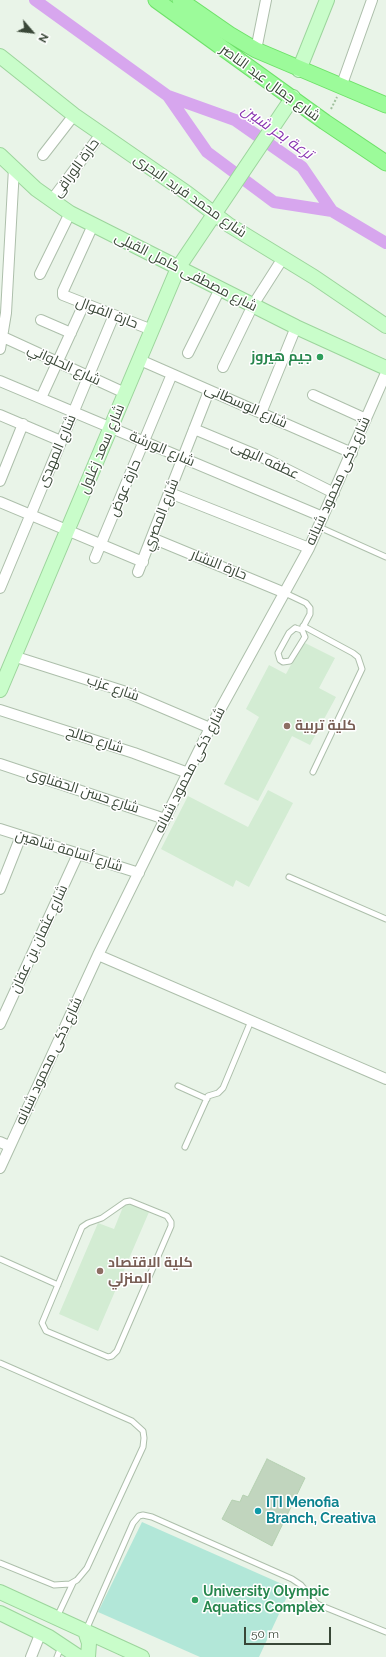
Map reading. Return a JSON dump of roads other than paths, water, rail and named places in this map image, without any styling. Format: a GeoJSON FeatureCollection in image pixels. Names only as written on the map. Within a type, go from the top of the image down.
{"type":"FeatureCollection","features":[{"type":"Feature","properties":{"kind":"main road","name":"شارع جمال عبد الناصر"},"geometry":{"type":"LineString","coordinates":[[156,0],[325,122],[382,157]]}},
{"type":"Feature","properties":{"kind":"main road","name":"شارع جمال عبد الناصر"},"geometry":{"type":"LineString","coordinates":[[180,0],[256,50],[299,70],[386,105]]}},
{"type":"Feature","properties":{"kind":"main road"},"geometry":{"type":"LineString","coordinates":[[299,70],[328,0]]}},
{"type":"Feature","properties":{"kind":"main road","name":"شارع محمد فريد البحرى"},"geometry":{"type":"LineString","coordinates":[[0,56],[74,115],[217,209],[229,225],[283,258],[386,326]]}},
{"type":"Feature","properties":{"kind":"main road","name":"شارع سعد زغلول"},"geometry":{"type":"LineString","coordinates":[[0,690],[13,656],[178,268],[293,98]]}},
{"type":"Feature","properties":{"kind":"main road","name":"شارع مصطفى كامل القبلى"},"geometry":{"type":"LineString","coordinates":[[0,155],[51,201],[70,213],[253,306],[386,368]]}},
{"type":"Feature","properties":{"kind":"main road"},"geometry":{"type":"LineString","coordinates":[[0,1592],[85,1631],[118,1652],[142,1657]]}},
{"type":"Feature","properties":{"kind":"main road"},"geometry":{"type":"LineString","coordinates":[[0,1613],[41,1632],[60,1651],[79,1657]]}},
{"type":"Feature","properties":{"kind":"main road"},"geometry":{"type":"LineString","coordinates":[[85,1631],[89,1643],[88,1657]]}},
{"type":"Feature","properties":{"kind":"street"},"geometry":{"type":"LineString","coordinates":[[256,50],[266,0]]}},
{"type":"Feature","properties":{"kind":"street"},"geometry":{"type":"LineString","coordinates":[[341,87],[372,0]]}},
{"type":"Feature","properties":{"kind":"street"},"geometry":{"type":"LineString","coordinates":[[43,155],[74,115]]}},
{"type":"Feature","properties":{"kind":"street","name":"حارة الوراقى"},"geometry":{"type":"LineString","coordinates":[[51,201],[101,134]]}},
{"type":"Feature","properties":{"kind":"street"},"geometry":{"type":"LineString","coordinates":[[0,349],[3,337],[14,168]]}},
{"type":"Feature","properties":{"kind":"street"},"geometry":{"type":"LineString","coordinates":[[40,274],[70,213]]}},
{"type":"Feature","properties":{"kind":"street","name":"حارة الفوال"},"geometry":{"type":"LineString","coordinates":[[93,225],[63,291],[63,295],[152,330]]}},
{"type":"Feature","properties":{"kind":"street"},"geometry":{"type":"LineString","coordinates":[[223,367],[253,306],[283,258]]}},
{"type":"Feature","properties":{"kind":"street"},"geometry":{"type":"LineString","coordinates":[[188,353],[220,289]]}},
{"type":"Feature","properties":{"kind":"street"},"geometry":{"type":"LineString","coordinates":[[41,398],[84,304]]}},
{"type":"Feature","properties":{"kind":"street","name":"شارع المهدى"},"geometry":{"type":"LineString","coordinates":[[0,588],[114,315]]}},
{"type":"Feature","properties":{"kind":"street"},"geometry":{"type":"LineString","coordinates":[[41,320],[71,333]]}},
{"type":"Feature","properties":{"kind":"street"},"geometry":{"type":"LineString","coordinates":[[261,413],[296,327]]}},
{"type":"Feature","properties":{"kind":"street","name":"شارع الحلواني"},"geometry":{"type":"LineString","coordinates":[[3,337],[125,393]]}},
{"type":"Feature","properties":{"kind":"street","name":"شارع الوسطانى"},"geometry":{"type":"LineString","coordinates":[[140,360],[352,453]]}},
{"type":"Feature","properties":{"kind":"street","name":"شارع ذكى محمود شبانه"},"geometry":{"type":"LineString","coordinates":[[0,1168],[5,1144],[165,818],[210,728],[309,548],[386,373]]}},
{"type":"Feature","properties":{"kind":"street","name":"حارة عوض"},"geometry":{"type":"LineString","coordinates":[[95,558],[172,374]]}},
{"type":"Feature","properties":{"kind":"street","name":"شارع الورشة"},"geometry":{"type":"LineString","coordinates":[[0,381],[323,517]]}},
{"type":"Feature","properties":{"kind":"street","name":"شارع المصري"},"geometry":{"type":"LineString","coordinates":[[138,572],[210,390]]}},
{"type":"Feature","properties":{"kind":"street"},"geometry":{"type":"LineString","coordinates":[[313,395],[366,418]]}},
{"type":"Feature","properties":{"kind":"street"},"geometry":{"type":"LineString","coordinates":[[0,415],[61,441]]}},
{"type":"Feature","properties":{"kind":"street"},"geometry":{"type":"LineString","coordinates":[[0,481],[4,461],[23,424]]}},
{"type":"Feature","properties":{"kind":"street","name":"عطفه البهى"},"geometry":{"type":"LineString","coordinates":[[194,429],[266,459],[334,493]]}},
{"type":"Feature","properties":{"kind":"street"},"geometry":{"type":"LineString","coordinates":[[170,493],[309,548]]}},
{"type":"Feature","properties":{"kind":"street"},"geometry":{"type":"LineString","coordinates":[[0,502],[143,562]]}},
{"type":"Feature","properties":{"kind":"street","name":"حارة النشار"},"geometry":{"type":"LineString","coordinates":[[152,538],[285,593]]}},
{"type":"Feature","properties":{"kind":"street","name":"شارع عزب"},"geometry":{"type":"LineString","coordinates":[[13,656],[123,691],[210,728]]}},
{"type":"Feature","properties":{"kind":"street","name":"شارع صالح"},"geometry":{"type":"LineString","coordinates":[[0,710],[134,753],[188,773]]}},
{"type":"Feature","properties":{"kind":"street","name":"شارع حسن الحفناوى"},"geometry":{"type":"LineString","coordinates":[[0,764],[165,818]]}},
{"type":"Feature","properties":{"kind":"street","name":"شارع أسامة شاهين"},"geometry":{"type":"LineString","coordinates":[[0,829],[139,873]]}},
{"type":"Feature","properties":{"kind":"street"},"geometry":{"type":"LineString","coordinates":[[0,889],[21,836]]}},
{"type":"Feature","properties":{"kind":"street","name":"شارع عثمان بن عفان"},"geometry":{"type":"LineString","coordinates":[[0,1024],[78,854]]}},
{"type":"Feature","properties":{"kind":"street"},"geometry":{"type":"LineString","coordinates":[[98,955],[386,1079]]}},
{"type":"Feature","properties":{"kind":"street"},"geometry":{"type":"LineString","coordinates":[[31,1657],[41,1632]]}},
{"type":"Feature","properties":{"kind":"lane"},"geometry":{"type":"LineString","coordinates":[[319,527],[386,557]]}},
{"type":"Feature","properties":{"kind":"lane"},"geometry":{"type":"LineString","coordinates":[[285,593],[306,603],[310,608],[310,614],[303,628],[303,640],[292,658],[286,662],[280,660],[278,653],[289,633],[295,628],[303,628],[353,653],[358,657],[362,669],[313,772]]}},
{"type":"Feature","properties":{"kind":"lane"},"geometry":{"type":"LineString","coordinates":[[289,877],[386,919]]}},
{"type":"Feature","properties":{"kind":"lane"},"geometry":{"type":"LineString","coordinates":[[185,1147],[207,1098],[223,1088],[251,1021]]}},
{"type":"Feature","properties":{"kind":"lane"},"geometry":{"type":"LineString","coordinates":[[178,1086],[207,1098]]}},
{"type":"Feature","properties":{"kind":"lane"},"geometry":{"type":"LineString","coordinates":[[130,1201],[167,1216],[170,1219],[171,1226],[117,1351],[112,1356],[108,1357],[50,1333],[44,1328],[43,1319],[58,1285],[80,1230],[88,1223],[99,1219],[125,1202],[130,1201]]}},
{"type":"Feature","properties":{"kind":"lane"},"geometry":{"type":"LineString","coordinates":[[0,1259],[58,1285]]}},
{"type":"Feature","properties":{"kind":"lane"},"geometry":{"type":"LineString","coordinates":[[0,1363],[132,1421],[143,1431],[143,1447],[83,1575],[74,1582],[62,1586],[54,1585],[0,1563]]}},
{"type":"Feature","properties":{"kind":"lane"},"geometry":{"type":"LineString","coordinates":[[85,1631],[133,1523],[139,1516],[143,1515],[152,1517],[292,1579],[301,1585],[317,1604],[386,1632]]}},
{"type":"Feature","properties":{"kind":"lane"},"geometry":{"type":"LineString","coordinates":[[57,1618],[74,1582]]}},
{"type":"Feature","properties":{"kind":"waterway","name":"ترعة بحر شبين"},"geometry":{"type":"LineString","coordinates":[[35,0],[168,96],[235,120],[302,167],[332,211],[386,243]]}},
{"type":"Feature","properties":{"kind":"waterway"},"geometry":{"type":"LineString","coordinates":[[168,96],[207,152],[274,202],[332,211]]}},
{"type":"Feature","properties":{"kind":"place","name":"جيم هيروز"},"geometry":{"type":"Point","coordinates":[320,357]}},
{"type":"Feature","properties":{"kind":"place","name":"كلية تربية"},"geometry":{"type":"Point","coordinates":[287,726]}},
{"type":"Feature","properties":{"kind":"place","name":"كلية الاقتصاد المنزلي"},"geometry":{"type":"Point","coordinates":[100,1271]}},
{"type":"Feature","properties":{"kind":"place","name":"ITI Menofia Branch, Creativa"},"geometry":{"type":"Point","coordinates":[258,1511]}},
{"type":"Feature","properties":{"kind":"place","name":"University Olympic Aquatics Complex"},"geometry":{"type":"Point","coordinates":[195,1600]}}]}
